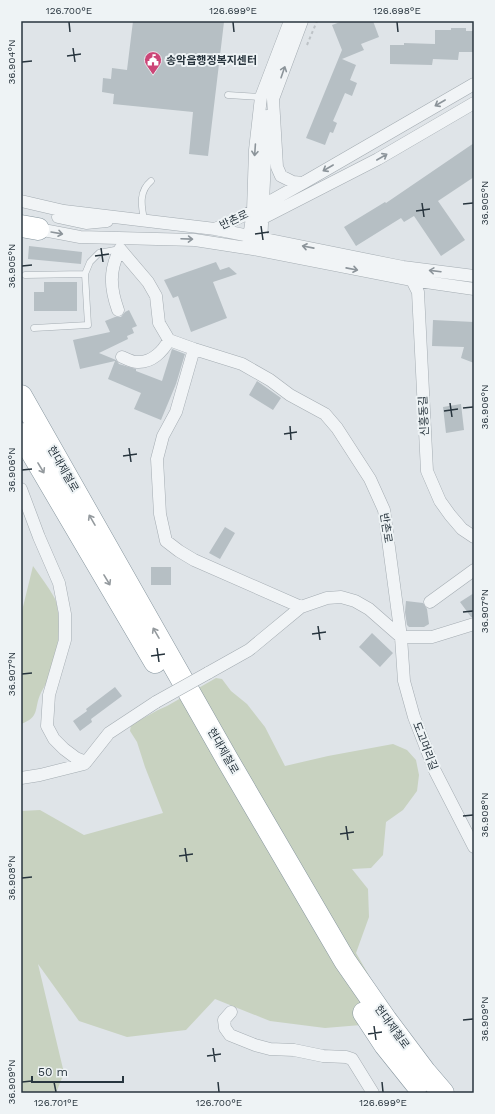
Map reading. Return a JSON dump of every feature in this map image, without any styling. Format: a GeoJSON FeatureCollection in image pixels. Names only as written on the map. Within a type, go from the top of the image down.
{"type":"FeatureCollection","features":[{"type":"Feature","properties":{"kind":"highway","name":"현대제철로"},"geometry":{"type":"LineString","coordinates":[[21,396],[223,752],[344,961],[382,1015],[425,1072],[443,1093]]}},
{"type":"Feature","properties":{"kind":"highway","name":"현대제철로"},"geometry":{"type":"LineString","coordinates":[[21,434],[324,952],[385,1045],[423,1093]]}},
{"type":"Feature","properties":{"kind":"highway"},"geometry":{"type":"LineString","coordinates":[[382,1015],[455,1093]]}},
{"type":"Feature","properties":{"kind":"highway"},"geometry":{"type":"LineString","coordinates":[[385,1045],[417,1093]]}},
{"type":"Feature","properties":{"kind":"street","name":"반촌로"},"geometry":{"type":"LineString","coordinates":[[21,200],[64,211],[215,229],[253,211],[255,150],[261,97],[290,21]]}},
{"type":"Feature","properties":{"kind":"street"},"geometry":{"type":"LineString","coordinates":[[267,252],[262,239],[266,119],[302,21]]}},
{"type":"Feature","properties":{"kind":"street"},"geometry":{"type":"LineString","coordinates":[[247,248],[253,211],[474,84]]}},
{"type":"Feature","properties":{"kind":"street"},"geometry":{"type":"LineString","coordinates":[[261,97],[273,99]]}},
{"type":"Feature","properties":{"kind":"street"},"geometry":{"type":"LineString","coordinates":[[273,99],[277,167],[281,176],[293,182],[303,183]]}},
{"type":"Feature","properties":{"kind":"street","name":"반촌로"},"geometry":{"type":"LineString","coordinates":[[263,218],[378,159],[474,103]]}},
{"type":"Feature","properties":{"kind":"street"},"geometry":{"type":"LineString","coordinates":[[21,209],[86,223],[128,219]]}},
{"type":"Feature","properties":{"kind":"street"},"geometry":{"type":"LineString","coordinates":[[27,225],[80,237],[195,240],[247,248],[412,280],[474,289]]}},
{"type":"Feature","properties":{"kind":"street"},"geometry":{"type":"LineString","coordinates":[[215,229],[403,267],[474,276]]}},
{"type":"Feature","properties":{"kind":"street"},"geometry":{"type":"LineString","coordinates":[[118,310],[112,285],[112,273],[113,262],[120,249],[148,282],[156,296],[159,323],[169,340],[164,350],[158,355],[149,359],[139,362],[122,357]]}},
{"type":"Feature","properties":{"kind":"street","name":"신흥동길"},"geometry":{"type":"LineString","coordinates":[[412,280],[418,292],[427,471],[440,501],[462,529],[474,537]]}},
{"type":"Feature","properties":{"kind":"street","name":"반촌로"},"geometry":{"type":"LineString","coordinates":[[169,340],[253,369],[290,395],[325,414],[337,428],[370,480],[384,510],[401,637]]}},
{"type":"Feature","properties":{"kind":"street"},"geometry":{"type":"LineString","coordinates":[[194,349],[176,412],[163,436],[157,459],[160,514],[166,541],[194,560],[301,607]]}},
{"type":"Feature","properties":{"kind":"street"},"geometry":{"type":"LineString","coordinates":[[21,489],[39,537],[60,583],[65,614],[65,640],[49,695],[47,726],[54,739],[64,749],[76,758],[86,762]]}},
{"type":"Feature","properties":{"kind":"street"},"geometry":{"type":"LineString","coordinates":[[430,602],[474,570]]}},
{"type":"Feature","properties":{"kind":"street"},"geometry":{"type":"LineString","coordinates":[[21,778],[40,775],[86,762],[109,733],[156,702],[249,650],[301,607],[327,598],[341,598],[356,601],[368,609],[401,637],[432,636],[474,624]]}},
{"type":"Feature","properties":{"kind":"street","name":"도고머리길"},"geometry":{"type":"LineString","coordinates":[[401,637],[404,681],[414,717],[435,771],[474,847]]}},
{"type":"Feature","properties":{"kind":"street"},"geometry":{"type":"LineString","coordinates":[[230,1012],[224,1020],[225,1028],[230,1035],[255,1046],[270,1049],[294,1050],[323,1056],[346,1057],[352,1060],[373,1093]]}},
{"type":"Feature","properties":{"kind":"lane"},"geometry":{"type":"LineString","coordinates":[[228,95],[261,97]]}},
{"type":"Feature","properties":{"kind":"lane"},"geometry":{"type":"LineString","coordinates":[[144,220],[142,193],[144,186],[151,181]]}},
{"type":"Feature","properties":{"kind":"lane"},"geometry":{"type":"LineString","coordinates":[[34,328],[88,325],[85,274],[90,262],[99,253],[120,249]]}},
{"type":"Feature","properties":{"kind":"lane"},"geometry":{"type":"LineString","coordinates":[[25,275],[85,274]]}},
{"type":"Feature","properties":{"kind":"path"},"geometry":{"type":"LineString","coordinates":[[306,48],[317,21]]}},
{"type":"Feature","properties":{"kind":"green space"},"geometry":{"type":"Polygon","coordinates":[[[33,566],[54,597],[56,603],[59,621],[58,642],[54,667],[40,695],[34,715],[21,724],[21,615],[33,566]]]}},
{"type":"Feature","properties":{"kind":"green space"},"geometry":{"type":"Polygon","coordinates":[[[216,678],[222,679],[231,691],[247,704],[265,727],[285,766],[328,756],[393,744],[407,750],[416,760],[419,775],[417,791],[403,810],[386,822],[383,855],[371,868],[352,869],[368,889],[369,917],[356,953],[382,998],[373,1024],[325,1028],[270,1021],[215,999],[186,1030],[127,1037],[79,1021],[38,964],[64,1073],[56,1093],[21,1093],[21,811],[40,810],[84,835],[163,813],[137,742],[130,731],[131,725],[216,678]]]}},
{"type":"Feature","properties":{"kind":"building"},"geometry":{"type":"Polygon","coordinates":[[[133,21],[224,22],[208,156],[189,154],[193,112],[113,104],[114,94],[102,92],[103,78],[111,79],[112,68],[127,70],[133,21]]]}},
{"type":"Feature","properties":{"kind":"building"},"geometry":{"type":"Polygon","coordinates":[[[343,21],[373,21],[379,37],[361,44],[364,50],[342,59],[356,65],[350,80],[357,83],[352,96],[345,93],[333,121],[337,123],[333,133],[330,132],[325,145],[306,138],[342,50],[332,25],[343,21]]]}},
{"type":"Feature","properties":{"kind":"building"},"geometry":{"type":"Polygon","coordinates":[[[451,28],[466,28],[466,31],[474,31],[474,52],[459,52],[458,60],[433,59],[432,65],[390,64],[390,45],[404,45],[404,43],[435,44],[435,30],[451,30],[451,28]]]}},
{"type":"Feature","properties":{"kind":"building"},"geometry":{"type":"Polygon","coordinates":[[[474,143],[474,177],[438,201],[465,240],[441,256],[414,216],[404,222],[401,218],[356,246],[344,227],[385,202],[386,203],[474,143]]]}},
{"type":"Feature","properties":{"kind":"building"},"geometry":{"type":"Polygon","coordinates":[[[29,246],[82,252],[81,264],[28,259],[29,246]]]}},
{"type":"Feature","properties":{"kind":"building"},"geometry":{"type":"Polygon","coordinates":[[[216,262],[220,270],[229,267],[237,274],[213,282],[227,318],[191,332],[178,296],[173,298],[164,280],[216,262]]]}},
{"type":"Feature","properties":{"kind":"building"},"geometry":{"type":"Polygon","coordinates":[[[44,282],[77,282],[77,311],[34,311],[34,292],[44,292],[44,282]]]}},
{"type":"Feature","properties":{"kind":"building"},"geometry":{"type":"Polygon","coordinates":[[[129,310],[137,326],[132,328],[134,333],[127,336],[128,339],[99,353],[116,360],[119,364],[136,369],[136,371],[162,381],[172,349],[185,354],[176,384],[161,420],[134,409],[141,393],[108,379],[115,361],[80,369],[73,340],[110,332],[105,321],[115,317],[121,317],[129,310]]]}},
{"type":"Feature","properties":{"kind":"building"},"geometry":{"type":"Polygon","coordinates":[[[433,320],[474,322],[474,363],[461,358],[464,347],[432,346],[433,320]]]}},
{"type":"Feature","properties":{"kind":"building"},"geometry":{"type":"Polygon","coordinates":[[[257,381],[281,398],[273,410],[249,395],[257,381]]]}},
{"type":"Feature","properties":{"kind":"building"},"geometry":{"type":"Polygon","coordinates":[[[461,404],[464,430],[446,433],[443,407],[461,404]]]}},
{"type":"Feature","properties":{"kind":"building"},"geometry":{"type":"Polygon","coordinates":[[[225,527],[235,533],[220,559],[209,553],[225,527]]]}},
{"type":"Feature","properties":{"kind":"building"},"geometry":{"type":"Polygon","coordinates":[[[151,567],[171,567],[171,585],[151,585],[151,567]]]}},
{"type":"Feature","properties":{"kind":"building"},"geometry":{"type":"Polygon","coordinates":[[[474,593],[474,617],[471,617],[460,602],[474,593]]]}},
{"type":"Feature","properties":{"kind":"building"},"geometry":{"type":"Polygon","coordinates":[[[406,601],[423,603],[427,609],[429,624],[424,627],[409,627],[407,625],[405,612],[406,601]]]}},
{"type":"Feature","properties":{"kind":"building"},"geometry":{"type":"Polygon","coordinates":[[[372,633],[393,653],[380,667],[359,647],[372,633]]]}},
{"type":"Feature","properties":{"kind":"building"},"geometry":{"type":"Polygon","coordinates":[[[115,687],[122,696],[91,719],[92,722],[80,731],[73,721],[115,687]]]}},
{"type":"Feature","properties":{"kind":"place","name":"송악읍행정복지센터"},"geometry":{"type":"Point","coordinates":[153,75]}}]}
